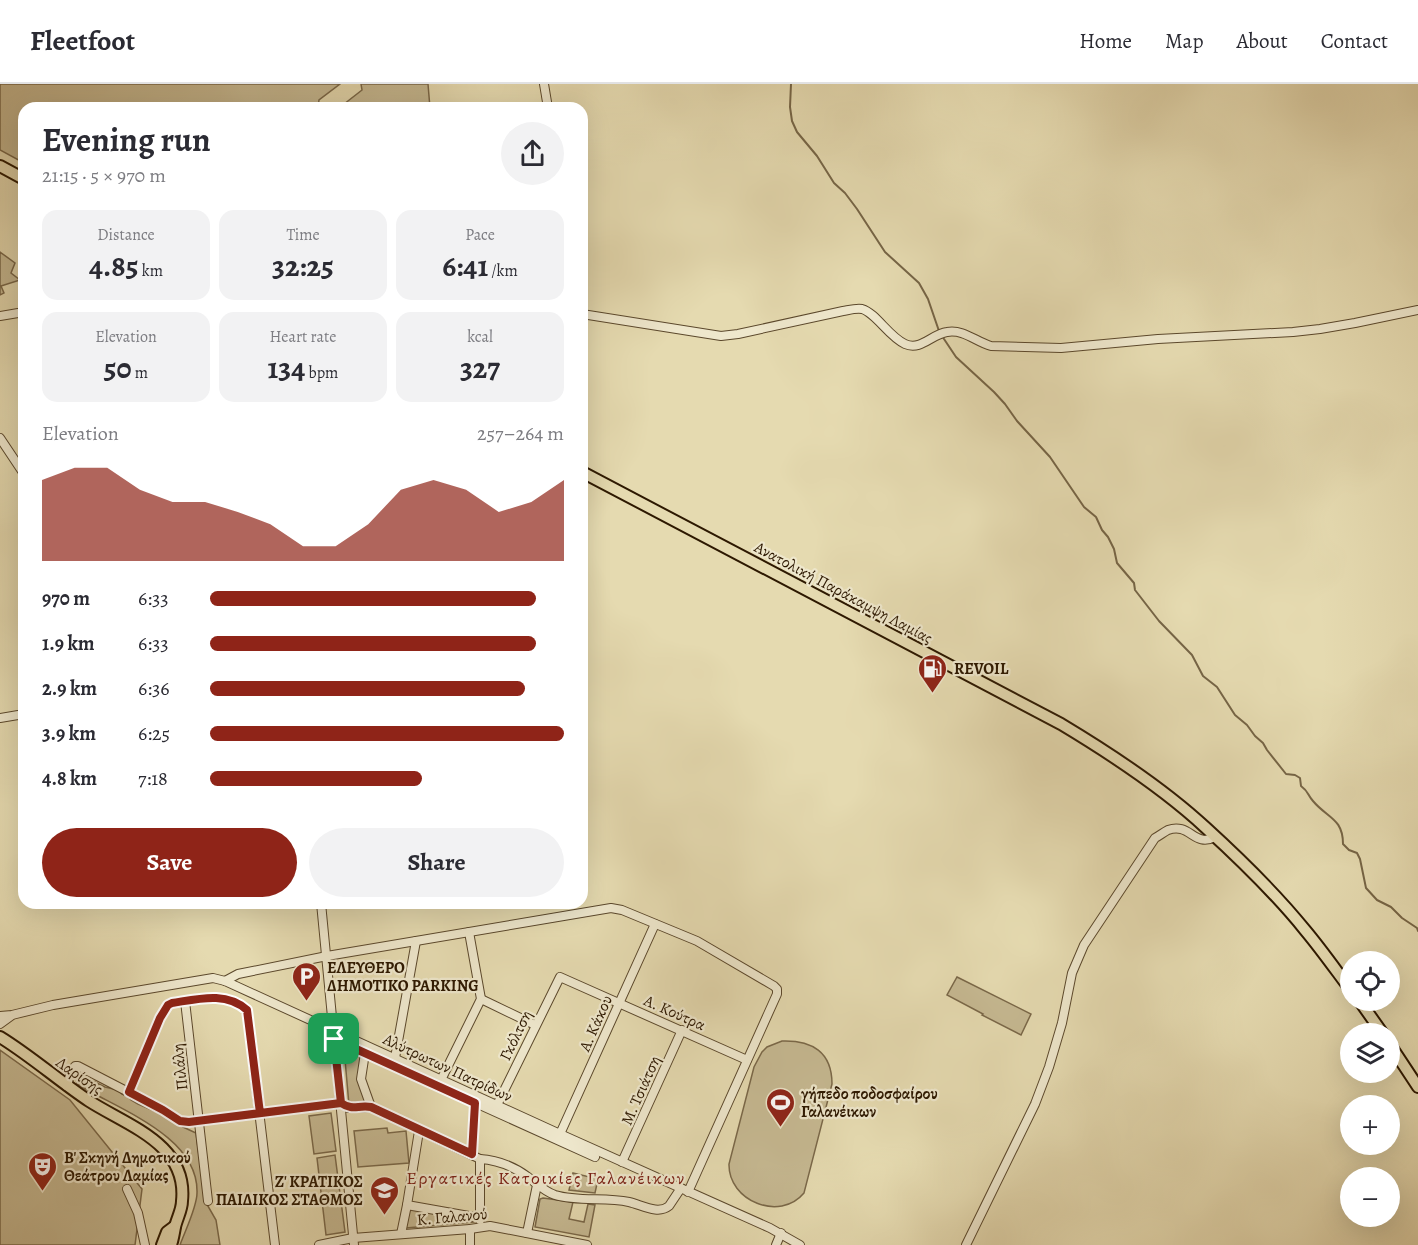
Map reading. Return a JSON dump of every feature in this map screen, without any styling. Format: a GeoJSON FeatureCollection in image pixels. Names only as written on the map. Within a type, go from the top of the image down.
{"type":"FeatureCollection","features":[{"type":"Feature","properties":{"kind":"main road"},"geometry":{"type":"LineString","coordinates":[[0,166],[18,176]]}},
{"type":"Feature","properties":{"kind":"main road","name":"Ανατολική Παράκαμψη Λαμίας"},"geometry":{"type":"LineString","coordinates":[[588,475],[1082,737],[1145,780],[1215,837],[1304,929],[1340,975]]}},
{"type":"Feature","properties":{"kind":"main road","name":"Λαρίσης"},"geometry":{"type":"LineString","coordinates":[[0,1037],[95,1105],[153,1139],[171,1156],[178,1170],[183,1192],[182,1206],[171,1245]]}},
{"type":"Feature","properties":{"kind":"main road"},"geometry":{"type":"LineString","coordinates":[[1400,1060],[1418,1087]]}},
{"type":"Feature","properties":{"kind":"main road","name":"Λαρίσης"},"geometry":{"type":"LineString","coordinates":[[162,1245],[167,1232],[175,1226]]}},
{"type":"Feature","properties":{"kind":"street"},"geometry":{"type":"LineString","coordinates":[[544,84],[547,102]]}},
{"type":"Feature","properties":{"kind":"street"},"geometry":{"type":"LineString","coordinates":[[588,315],[722,336],[863,309],[896,338],[909,345],[921,344],[940,333],[954,331],[991,346],[1061,348],[1158,339],[1320,329],[1418,310]]}},
{"type":"Feature","properties":{"kind":"street"},"geometry":{"type":"LineString","coordinates":[[0,316],[18,313]]}},
{"type":"Feature","properties":{"kind":"street"},"geometry":{"type":"LineString","coordinates":[[0,438],[18,465]]}},
{"type":"Feature","properties":{"kind":"street"},"geometry":{"type":"LineString","coordinates":[[0,718],[18,715]]}},
{"type":"Feature","properties":{"kind":"street"},"geometry":{"type":"LineString","coordinates":[[966,1245],[1035,1104],[1062,1023],[1072,973],[1084,945],[1155,838],[1168,830],[1175,829],[1183,829],[1197,839],[1215,837]]}},
{"type":"Feature","properties":{"kind":"street"},"geometry":{"type":"LineString","coordinates":[[67,1086],[71,1071],[78,1066],[180,1121],[189,1122],[341,1103],[348,1108],[371,1107],[480,1159],[503,1163],[555,1195],[624,1201],[657,1209],[667,1208],[684,1190],[777,994],[774,986],[709,947],[622,910],[611,908],[327,956],[238,975],[225,981]]}},
{"type":"Feature","properties":{"kind":"street"},"geometry":{"type":"LineString","coordinates":[[322,909],[353,1241]]}},
{"type":"Feature","properties":{"kind":"street","name":"Α. Κάκου"},"geometry":{"type":"LineString","coordinates":[[560,1134],[654,924]]}},
{"type":"Feature","properties":{"kind":"street"},"geometry":{"type":"LineString","coordinates":[[441,1080],[481,999],[469,932]]}},
{"type":"Feature","properties":{"kind":"street"},"geometry":{"type":"LineString","coordinates":[[395,1058],[416,941]]}},
{"type":"Feature","properties":{"kind":"street","name":"Α. Κούτρα"},"geometry":{"type":"LineString","coordinates":[[558,977],[563,977],[747,1060]]}},
{"type":"Feature","properties":{"kind":"street","name":"Γκόλτση"},"geometry":{"type":"LineString","coordinates":[[497,1105],[558,977]]}},
{"type":"Feature","properties":{"kind":"street","name":"Αλύτρωτων Πατρίδων"},"geometry":{"type":"LineString","coordinates":[[0,1016],[213,978],[225,981],[781,1233],[800,1245]]}},
{"type":"Feature","properties":{"kind":"street"},"geometry":{"type":"LineString","coordinates":[[129,1092],[168,1005],[217,997],[242,1005],[247,1010],[275,1245]]}},
{"type":"Feature","properties":{"kind":"street"},"geometry":{"type":"LineString","coordinates":[[481,999],[535,1025]]}},
{"type":"Feature","properties":{"kind":"street","name":"Πιλάλη"},"geometry":{"type":"LineString","coordinates":[[185,1001],[208,1201]]}},
{"type":"Feature","properties":{"kind":"street"},"geometry":{"type":"LineString","coordinates":[[0,1024],[12,1015]]}},
{"type":"Feature","properties":{"kind":"street","name":"Μ. Τσιάτση"},"geometry":{"type":"LineString","coordinates":[[622,1162],[682,1030]]}},
{"type":"Feature","properties":{"kind":"street"},"geometry":{"type":"LineString","coordinates":[[334,1039],[595,1157]]}},
{"type":"Feature","properties":{"kind":"street"},"geometry":{"type":"LineString","coordinates":[[365,1053],[362,1079],[371,1107]]}},
{"type":"Feature","properties":{"kind":"street"},"geometry":{"type":"LineString","coordinates":[[472,1154],[475,1103]]}},
{"type":"Feature","properties":{"kind":"street"},"geometry":{"type":"LineString","coordinates":[[401,1234],[420,1131]]}},
{"type":"Feature","properties":{"kind":"street"},"geometry":{"type":"LineString","coordinates":[[407,1204],[481,1223],[480,1159]]}},
{"type":"Feature","properties":{"kind":"street"},"geometry":{"type":"LineString","coordinates":[[527,1233],[537,1185]]}},
{"type":"Feature","properties":{"kind":"street"},"geometry":{"type":"LineString","coordinates":[[127,1189],[138,1213],[145,1245]]}},
{"type":"Feature","properties":{"kind":"street","name":"Κ. Γαλανού"},"geometry":{"type":"LineString","coordinates":[[319,1245],[401,1234],[470,1229],[481,1223],[565,1243],[587,1245]]}},
{"type":"Feature","properties":{"kind":"street"},"geometry":{"type":"LineString","coordinates":[[470,1229],[470,1245]]}},
{"type":"Feature","properties":{"kind":"street"},"geometry":{"type":"LineString","coordinates":[[776,1245],[781,1233]]}},
{"type":"Feature","properties":{"kind":"shaded area"},"geometry":{"type":"Polygon","coordinates":[[[0,84],[340,84],[319,102],[18,102],[18,160],[0,150],[0,84]]]}},
{"type":"Feature","properties":{"kind":"shaded area"},"geometry":{"type":"Polygon","coordinates":[[[361,84],[428,84],[430,102],[347,102],[362,90],[361,84]]]}},
{"type":"Feature","properties":{"kind":"shaded area"},"geometry":{"type":"Polygon","coordinates":[[[0,252],[15,263],[11,273],[18,281],[1,286],[4,293],[0,295],[0,252]]]}},
{"type":"Feature","properties":{"kind":"shaded area"},"geometry":{"type":"Polygon","coordinates":[[[957,977],[1031,1014],[1021,1035],[947,995],[957,977]]]}},
{"type":"Feature","properties":{"kind":"shaded area","name":"γήπεδο ποδοσφαίρου Γαλανέικων"},"geometry":{"type":"Polygon","coordinates":[[[782,1041],[802,1043],[818,1050],[828,1064],[832,1084],[804,1193],[794,1202],[782,1206],[769,1206],[746,1197],[737,1188],[731,1177],[729,1164],[754,1067],[767,1047],[782,1041]]]}},
{"type":"Feature","properties":{"kind":"shaded area"},"geometry":{"type":"Polygon","coordinates":[[[344,1048],[363,1055],[366,1104],[349,1105],[344,1048]]]}},
{"type":"Feature","properties":{"kind":"shaded area"},"geometry":{"type":"Polygon","coordinates":[[[0,1050],[70,1100],[142,1189],[135,1245],[0,1245],[0,1050]]]}},
{"type":"Feature","properties":{"kind":"shaded area"},"geometry":{"type":"Polygon","coordinates":[[[77,1069],[82,1069],[91,1080],[118,1090],[138,1104],[196,1133],[205,1201],[216,1220],[220,1245],[180,1245],[193,1212],[197,1193],[194,1173],[185,1155],[153,1127],[77,1084],[75,1072],[77,1069]]]}},
{"type":"Feature","properties":{"kind":"shaded area"},"geometry":{"type":"Polygon","coordinates":[[[331,1113],[336,1151],[314,1154],[309,1116],[331,1113]]]}},
{"type":"Feature","properties":{"kind":"shaded area"},"geometry":{"type":"Polygon","coordinates":[[[387,1128],[388,1133],[406,1131],[409,1163],[358,1167],[354,1131],[387,1128]]]}},
{"type":"Feature","properties":{"kind":"shaded area"},"geometry":{"type":"Polygon","coordinates":[[[335,1155],[345,1232],[326,1235],[317,1158],[335,1155]]]}},
{"type":"Feature","properties":{"kind":"shaded area"},"geometry":{"type":"Polygon","coordinates":[[[573,1173],[598,1179],[595,1193],[569,1190],[573,1173]]]}},
{"type":"Feature","properties":{"kind":"shaded area"},"geometry":{"type":"Polygon","coordinates":[[[540,1199],[573,1202],[569,1219],[584,1222],[588,1204],[595,1205],[589,1237],[535,1227],[540,1199]]]}},
{"type":"Feature","properties":{"kind":"shaded area"},"geometry":{"type":"Polygon","coordinates":[[[412,1208],[475,1219],[474,1222],[406,1228],[404,1227],[407,1210],[412,1208]]]}},
{"type":"Feature","properties":{"kind":"waterway"},"geometry":{"type":"LineString","coordinates":[[791,84],[790,107],[792,121],[797,132],[817,156],[834,183],[857,209],[885,252],[919,283],[928,299],[939,331]]}},
{"type":"Feature","properties":{"kind":"waterway"},"geometry":{"type":"LineString","coordinates":[[942,336],[956,357],[994,392],[1050,457],[1084,507],[1096,517],[1114,549],[1117,563],[1134,583],[1135,590],[1159,621],[1192,655],[1203,676],[1217,687],[1235,715],[1263,743],[1286,774],[1300,778],[1301,786],[1313,801],[1337,823],[1343,844],[1349,850],[1357,853],[1360,859],[1366,888],[1377,900],[1391,907],[1418,931]]}},
{"type":"Feature","properties":{"kind":"place","name":"REVOIL"},"geometry":{"type":"Point","coordinates":[933,694]}},
{"type":"Feature","properties":{"kind":"place","name":"ΕΛΕΥΘΕΡΟ ΔΗΜΟΤΙΚΟ PARKING"},"geometry":{"type":"Point","coordinates":[306,1002]}},
{"type":"Feature","properties":{"kind":"place","name":"γήπεδο ποδοσφαίρου Γαλανέικων"},"geometry":{"type":"Point","coordinates":[780,1128]}},
{"type":"Feature","properties":{"kind":"place","name":"Β' Σκηνή Δημοτικού Θεάτρου Λαμίας"},"geometry":{"type":"Point","coordinates":[43,1192]}},
{"type":"Feature","properties":{"kind":"place","name":"Ζ' ΚΡΑΤΙΚΟΣ ΠΑΙΔΙΚΟΣ ΣΤΑΘΜΟΣ"},"geometry":{"type":"Point","coordinates":[384,1216]}},
{"type":"Feature","properties":{"kind":"district","name":"Εργατικές Κατοικίες Γαλανέικων"},"geometry":{"type":"Point","coordinates":[546,1178]}},
{"type":"Feature","properties":{"kind":"route"},"geometry":{"type":"LineString","coordinates":[[334,1039],[341,1103],[189,1122],[185,1122],[129,1092],[160,1018],[168,1005],[217,997],[225,998],[242,1005],[247,1010],[260,1113],[341,1103],[348,1108],[371,1107],[472,1154],[475,1103],[334,1039]]}}]}
